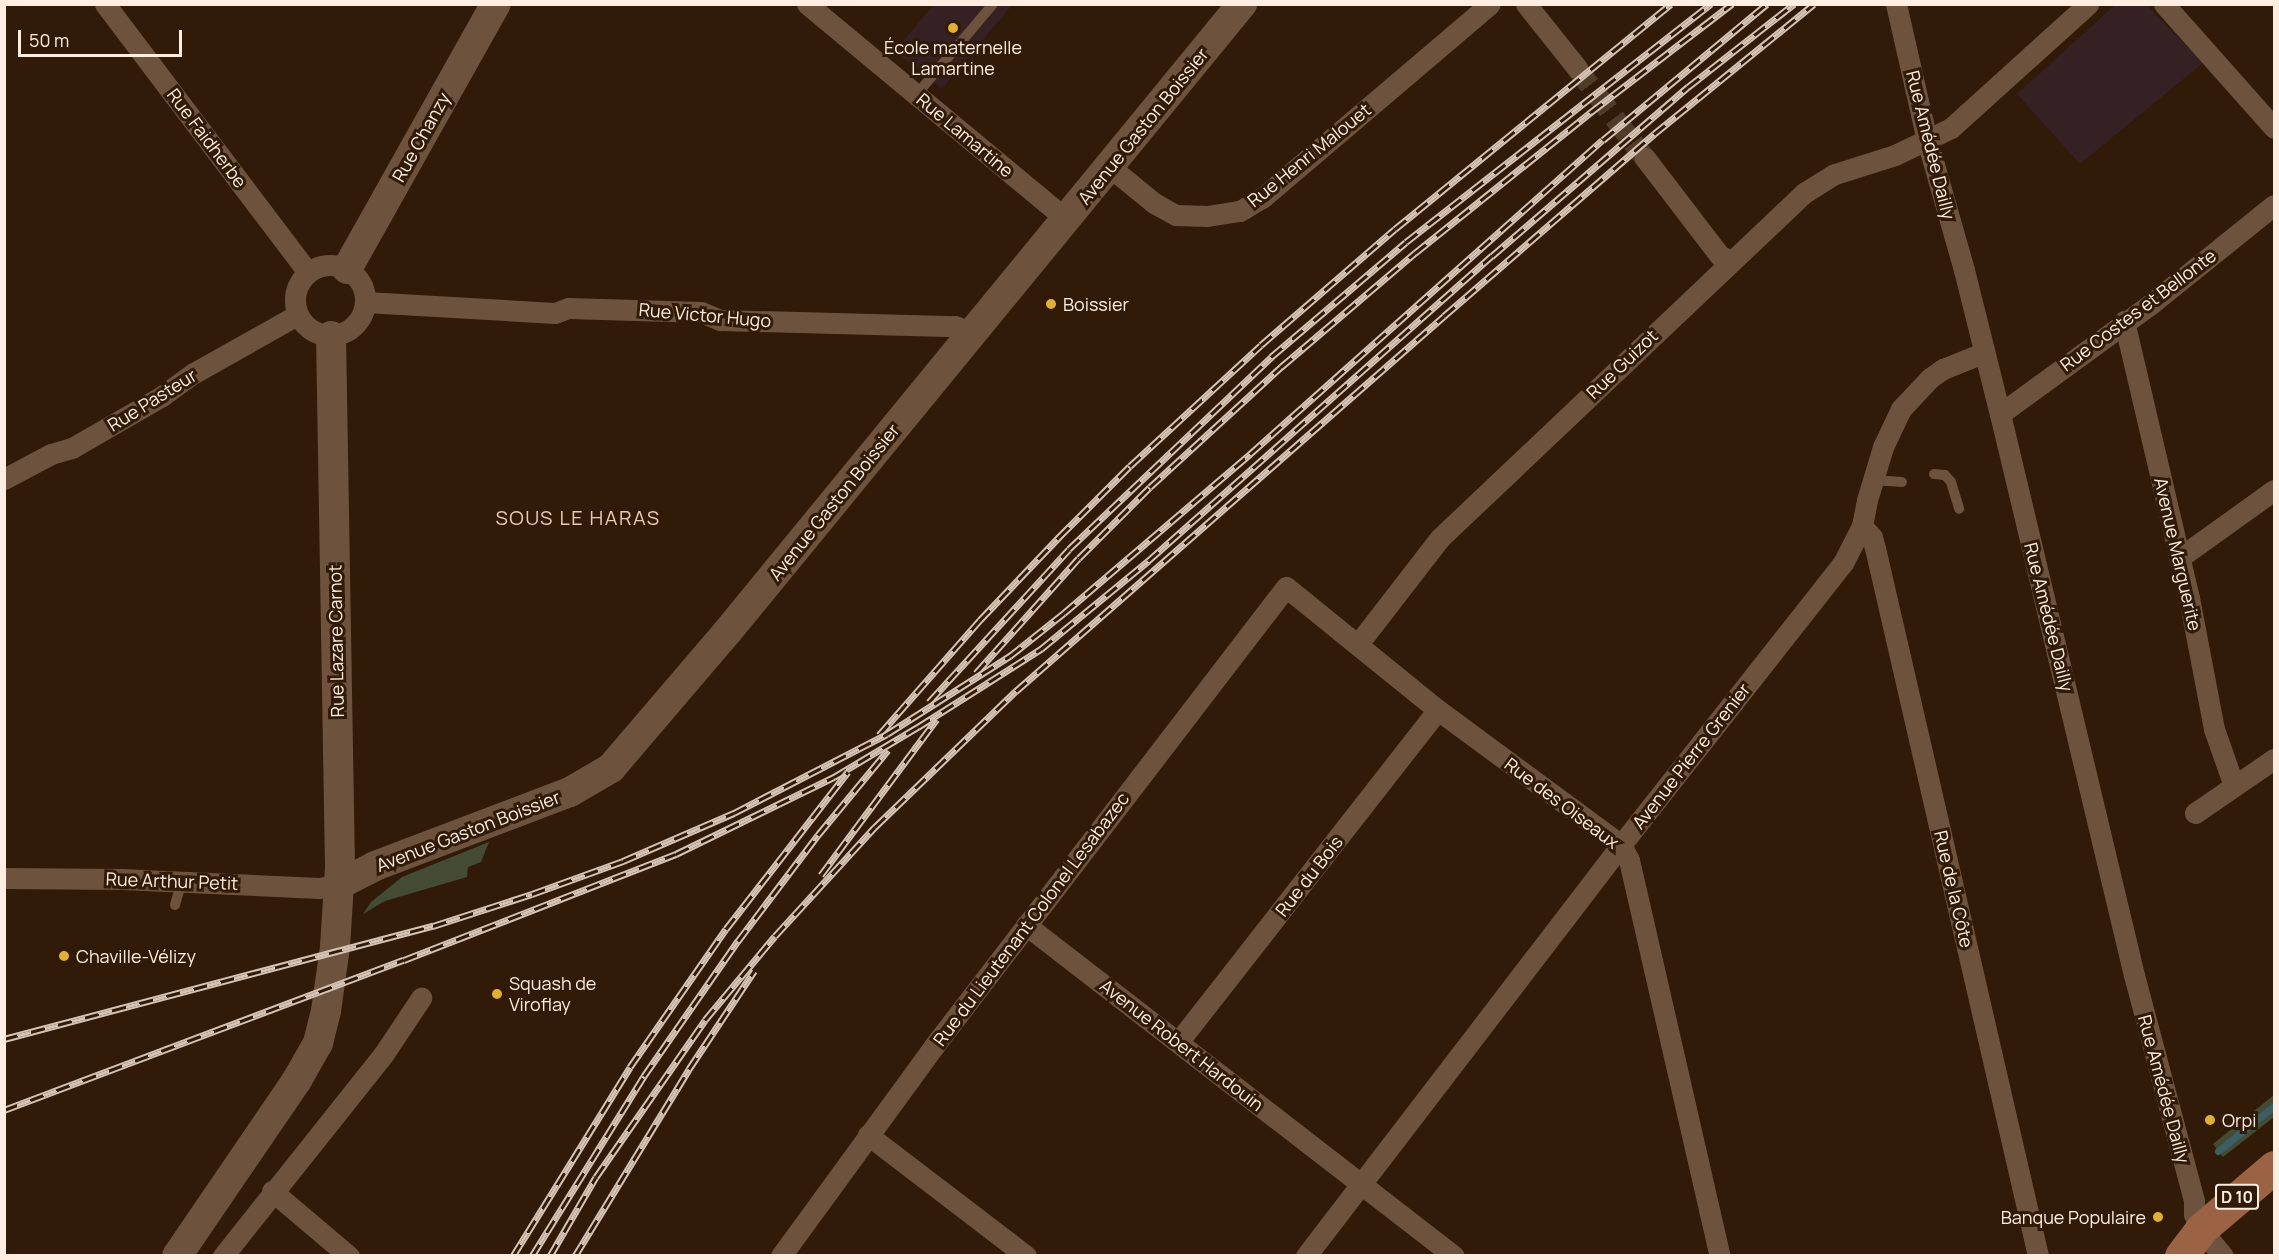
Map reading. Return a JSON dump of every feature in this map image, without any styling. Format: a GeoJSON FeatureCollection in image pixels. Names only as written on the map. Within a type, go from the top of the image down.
{"type":"FeatureCollection","features":[{"type":"Feature","properties":{"kind":"main road","name":"D 10"},"geometry":{"type":"LineString","coordinates":[[2181,1256],[2201,1228],[2274,1167]]}},
{"type":"Feature","properties":{"kind":"street","name":"Rue Faidherbe"},"geometry":{"type":"LineString","coordinates":[[105,4],[308,272]]}},
{"type":"Feature","properties":{"kind":"street","name":"Rue Chanzy"},"geometry":{"type":"LineString","coordinates":[[347,270],[496,4]]}},
{"type":"Feature","properties":{"kind":"street","name":"Rue Lamartine"},"geometry":{"type":"LineString","coordinates":[[807,4],[1067,220]]}},
{"type":"Feature","properties":{"kind":"street","name":"Avenue Gaston Boissier"},"geometry":{"type":"LineString","coordinates":[[339,884],[375,866],[570,792],[612,768],[1067,220],[1110,167],[1128,140],[1242,4]]}},
{"type":"Feature","properties":{"kind":"street","name":"Rue Henri Malouet"},"geometry":{"type":"LineString","coordinates":[[1110,167],[1154,203],[1176,216],[1207,216],[1240,211],[1262,198],[1490,4]]}},
{"type":"Feature","properties":{"kind":"street"},"geometry":{"type":"LineString","coordinates":[[1526,4],[1577,68]]}},
{"type":"Feature","properties":{"kind":"street","name":"Rue Amédée Dailly"},"geometry":{"type":"LineString","coordinates":[[1896,4],[1927,140],[1964,270],[2000,414],[2134,975],[2194,1200],[2194,1214],[2201,1228]]}},
{"type":"Feature","properties":{"kind":"street","name":"Rue Guizot"},"geometry":{"type":"LineString","coordinates":[[1358,644],[1440,538],[1731,260],[1817,183],[1835,174],[1894,155],[1951,128],[2088,4]]}},
{"type":"Feature","properties":{"kind":"street"},"geometry":{"type":"LineString","coordinates":[[2164,4],[2274,128]]}},
{"type":"Feature","properties":{"kind":"street"},"geometry":{"type":"LineString","coordinates":[[1645,158],[1720,256],[1731,260]]}},
{"type":"Feature","properties":{"kind":"street","name":"Rue Costes et Bellonte"},"geometry":{"type":"LineString","coordinates":[[2000,414],[2124,321],[2152,303],[2274,205]]}},
{"type":"Feature","properties":{"kind":"street"},"geometry":{"type":"LineString","coordinates":[[327,265],[347,270],[361,283],[365,302],[358,321],[350,329],[331,336],[311,330],[297,315],[294,296],[297,287],[308,272],[327,265]]}},
{"type":"Feature","properties":{"kind":"street","name":"Rue Victor Hugo"},"geometry":{"type":"LineString","coordinates":[[365,302],[555,313],[568,308],[700,312],[720,321],[955,326],[972,333]]}},
{"type":"Feature","properties":{"kind":"street","name":"Rue Pasteur"},"geometry":{"type":"LineString","coordinates":[[4,479],[51,454],[72,448],[162,396],[194,373],[297,315]]}},
{"type":"Feature","properties":{"kind":"street","name":"Avenue Marguerite"},"geometry":{"type":"LineString","coordinates":[[2124,321],[2179,558],[2214,729],[2234,786]]}},
{"type":"Feature","properties":{"kind":"street","name":"Rue Lazare Carnot"},"geometry":{"type":"LineString","coordinates":[[177,1256],[297,1080],[318,1043],[326,1011],[335,947],[339,884],[331,336]]}},
{"type":"Feature","properties":{"kind":"street","name":"Avenue Pierre Grenier"},"geometry":{"type":"LineString","coordinates":[[1306,1256],[1359,1183],[1620,845],[1843,563],[1863,525],[1872,480],[1883,447],[1901,409],[1930,378],[1943,369],[1983,353]]}},
{"type":"Feature","properties":{"kind":"street"},"geometry":{"type":"LineString","coordinates":[[2179,558],[2274,490]]}},
{"type":"Feature","properties":{"kind":"street","name":"Rue de la Côte"},"geometry":{"type":"LineString","coordinates":[[1863,525],[1872,537],[1875,548],[2038,1256]]}},
{"type":"Feature","properties":{"kind":"street","name":"Rue des Oiseaux"},"geometry":{"type":"LineString","coordinates":[[1286,587],[1438,710],[1620,845],[1629,860],[1720,1256]]}},
{"type":"Feature","properties":{"kind":"street","name":"Rue du Lieutenant Colonel Lesabazec"},"geometry":{"type":"LineString","coordinates":[[781,1256],[868,1135],[1026,925],[1286,587]]}},
{"type":"Feature","properties":{"kind":"street","name":"Rue du Bois"},"geometry":{"type":"LineString","coordinates":[[1179,1041],[1438,710]]}},
{"type":"Feature","properties":{"kind":"street"},"geometry":{"type":"LineString","coordinates":[[2196,813],[2274,759]]}},
{"type":"Feature","properties":{"kind":"street","name":"Rue Arthur Petit"},"geometry":{"type":"LineString","coordinates":[[4,878],[182,881],[319,888],[339,884]]}},
{"type":"Feature","properties":{"kind":"street","name":"Avenue Robert Hardouin"},"geometry":{"type":"LineString","coordinates":[[1026,925],[1179,1041],[1454,1256]]}},
{"type":"Feature","properties":{"kind":"street"},"geometry":{"type":"LineString","coordinates":[[223,1256],[272,1191],[383,1055],[421,998]]}},
{"type":"Feature","properties":{"kind":"street"},"geometry":{"type":"LineString","coordinates":[[868,1135],[1026,1256]]}},
{"type":"Feature","properties":{"kind":"street"},"geometry":{"type":"LineString","coordinates":[[272,1191],[349,1256]]}},
{"type":"Feature","properties":{"kind":"street"},"geometry":{"type":"LineString","coordinates":[[2201,1228],[2223,1256]]}},
{"type":"Feature","properties":{"kind":"lane"},"geometry":{"type":"LineString","coordinates":[[917,94],[993,4]]}},
{"type":"Feature","properties":{"kind":"lane"},"geometry":{"type":"LineString","coordinates":[[1934,474],[1945,475],[1951,482],[1959,509]]}},
{"type":"Feature","properties":{"kind":"lane"},"geometry":{"type":"LineString","coordinates":[[1872,480],[1902,482]]}},
{"type":"Feature","properties":{"kind":"lane"},"geometry":{"type":"LineString","coordinates":[[175,905],[182,881]]}},
{"type":"Feature","properties":{"kind":"shaded area","name":"École maternelle Lamartine"},"geometry":{"type":"Polygon","coordinates":[[[933,5],[1012,5],[942,89],[895,51],[933,5]]]}},
{"type":"Feature","properties":{"kind":"shaded area"},"geometry":{"type":"Polygon","coordinates":[[[2115,5],[2147,5],[2203,63],[2080,164],[2017,94],[2115,5]]]}},
{"type":"Feature","properties":{"kind":"green space"},"geometry":{"type":"Polygon","coordinates":[[[489,842],[481,862],[468,867],[467,877],[385,901],[363,914],[371,902],[402,877],[489,842]]]}},
{"type":"Feature","properties":{"kind":"green space"},"geometry":{"type":"Polygon","coordinates":[[[2274,1095],[2274,1117],[2223,1157],[2213,1144],[2274,1095]]]}},
{"type":"Feature","properties":{"kind":"waterway"},"geometry":{"type":"LineString","coordinates":[[2218,1151],[2274,1106]]}},
{"type":"Feature","properties":{"kind":"tunnel"},"geometry":{"type":"LineString","coordinates":[[1577,68],[1645,158]]}},
{"type":"Feature","properties":{"kind":"railway"},"geometry":{"type":"LineString","coordinates":[[879,735],[980,620],[1059,537],[1130,466],[1261,345],[1395,229],[1671,4]]}},
{"type":"Feature","properties":{"kind":"railway"},"geometry":{"type":"LineString","coordinates":[[929,702],[1069,549],[1271,357],[1406,242],[1711,4]]}},
{"type":"Feature","properties":{"kind":"railway"},"geometry":{"type":"LineString","coordinates":[[976,673],[1079,558],[1150,487],[1281,367],[1415,253],[1591,112],[1732,4]]}},
{"type":"Feature","properties":{"kind":"railway"},"geometry":{"type":"LineString","coordinates":[[4,1039],[433,926],[532,894],[623,861],[734,813],[887,734],[1010,656],[1064,613],[1250,454],[1603,140],[1767,4]]}},
{"type":"Feature","properties":{"kind":"railway"},"geometry":{"type":"LineString","coordinates":[[4,1110],[404,960],[676,854],[834,777],[918,727],[1041,649],[1148,561],[1492,256],[1688,87],[1794,4]]}},
{"type":"Feature","properties":{"kind":"railway"},"geometry":{"type":"LineString","coordinates":[[550,1256],[596,1177],[705,1020],[775,936],[875,827],[1016,691],[1654,134],[1814,4]]}},
{"type":"Feature","properties":{"kind":"railway"},"geometry":{"type":"LineString","coordinates":[[821,875],[937,719]]}},
{"type":"Feature","properties":{"kind":"railway"},"geometry":{"type":"LineString","coordinates":[[532,1256],[644,1076],[738,941],[818,835],[888,750]]}},
{"type":"Feature","properties":{"kind":"railway"},"geometry":{"type":"LineString","coordinates":[[513,1256],[630,1067],[726,929],[848,772]]}},
{"type":"Feature","properties":{"kind":"railway"},"geometry":{"type":"LineString","coordinates":[[575,1256],[689,1069],[754,971]]}},
{"type":"Feature","properties":{"kind":"place","name":"École maternelle Lamartine"},"geometry":{"type":"Point","coordinates":[953,28]}},
{"type":"Feature","properties":{"kind":"place","name":"Boissier"},"geometry":{"type":"Point","coordinates":[1051,304]}},
{"type":"Feature","properties":{"kind":"place","name":"Chaville-Vélizy"},"geometry":{"type":"Point","coordinates":[64,956]}},
{"type":"Feature","properties":{"kind":"place","name":"Squash de Viroflay"},"geometry":{"type":"Point","coordinates":[497,994]}},
{"type":"Feature","properties":{"kind":"place","name":"Orpi"},"geometry":{"type":"Point","coordinates":[2210,1120]}},
{"type":"Feature","properties":{"kind":"place","name":"Banque Populaire"},"geometry":{"type":"Point","coordinates":[2158,1217]}},
{"type":"Feature","properties":{"kind":"district","name":"SOUS LE HARAS"},"geometry":{"type":"Point","coordinates":[578,517]}}]}
